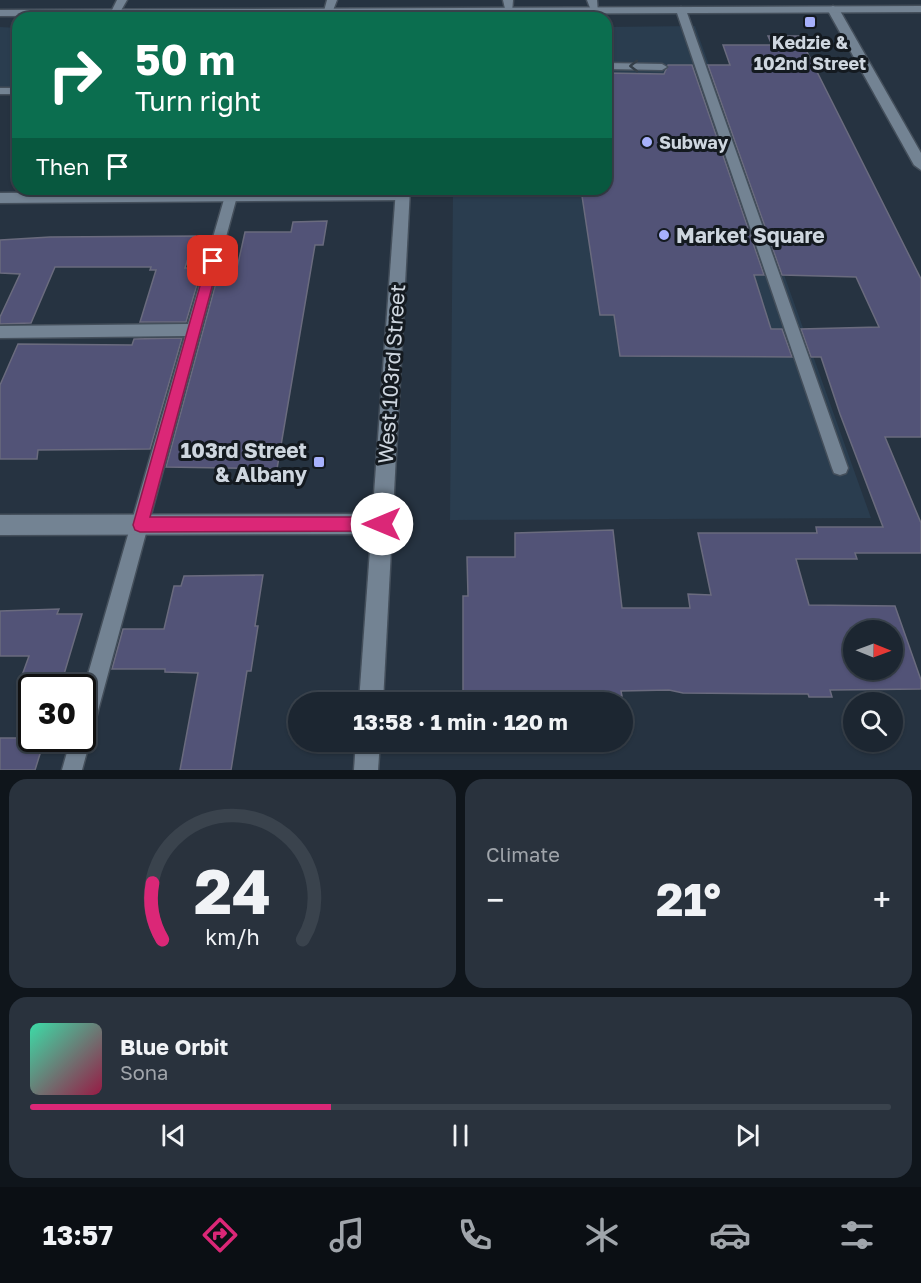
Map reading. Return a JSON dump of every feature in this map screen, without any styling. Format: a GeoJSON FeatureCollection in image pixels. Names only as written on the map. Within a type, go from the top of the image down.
{"type":"FeatureCollection","features":[{"type":"Feature","properties":{"kind":"main road"},"geometry":{"type":"LineString","coordinates":[[313,12],[330,6],[415,10],[508,5],[921,9]]}},
{"type":"Feature","properties":{"kind":"main road"},"geometry":{"type":"LineString","coordinates":[[833,9],[921,165]]}},
{"type":"Feature","properties":{"kind":"main road"},"geometry":{"type":"LineString","coordinates":[[0,198],[139,195]]}},
{"type":"Feature","properties":{"kind":"main road","name":"West 103rd Street"},"geometry":{"type":"LineString","coordinates":[[371,692],[403,195]]}},
{"type":"Feature","properties":{"kind":"main road"},"geometry":{"type":"LineString","coordinates":[[0,525],[382,524]]}},
{"type":"Feature","properties":{"kind":"main road"},"geometry":{"type":"LineString","coordinates":[[366,770],[367,752]]}},
{"type":"Feature","properties":{"kind":"lane"},"geometry":{"type":"LineString","coordinates":[[111,12],[122,0]]}},
{"type":"Feature","properties":{"kind":"lane"},"geometry":{"type":"LineString","coordinates":[[675,7],[693,67],[840,468]]}},
{"type":"Feature","properties":{"kind":"lane"},"geometry":{"type":"LineString","coordinates":[[612,66],[662,67]]}},
{"type":"Feature","properties":{"kind":"lane"},"geometry":{"type":"LineString","coordinates":[[96,682],[231,195]]}},
{"type":"Feature","properties":{"kind":"lane"},"geometry":{"type":"LineString","coordinates":[[0,332],[194,330]]}},
{"type":"Feature","properties":{"kind":"lane"},"geometry":{"type":"LineString","coordinates":[[72,770],[77,752]]}},
{"type":"Feature","properties":{"kind":"shaded area","name":"Market Square"},"geometry":{"type":"Polygon","coordinates":[[[695,26],[871,518],[450,520],[453,195],[612,195],[612,27],[695,26]]]}},
{"type":"Feature","properties":{"kind":"shaded area"},"geometry":{"type":"Polygon","coordinates":[[[0,27],[12,28],[12,88],[0,88],[0,27]]]}},
{"type":"Feature","properties":{"kind":"building"},"geometry":{"type":"Polygon","coordinates":[[[768,36],[799,36],[921,279],[921,437],[885,437],[921,523],[921,553],[855,553],[857,559],[796,559],[809,605],[895,606],[900,620],[843,620],[843,680],[903,680],[903,629],[921,680],[921,689],[830,690],[832,697],[809,697],[808,694],[683,693],[669,690],[463,692],[463,596],[468,596],[467,557],[515,557],[515,533],[613,530],[622,608],[690,608],[688,594],[711,595],[698,533],[817,533],[816,527],[883,527],[821,357],[811,357],[801,329],[879,327],[856,277],[782,275],[708,65],[730,65],[723,45],[772,45],[768,36]]]}},
{"type":"Feature","properties":{"kind":"building","name":"Market Square"},"geometry":{"type":"Polygon","coordinates":[[[668,65],[692,65],[764,275],[754,275],[771,329],[782,329],[792,357],[620,356],[614,315],[600,315],[582,195],[612,195],[612,73],[664,74],[668,65]]]}},
{"type":"Feature","properties":{"kind":"building"},"geometry":{"type":"Polygon","coordinates":[[[327,221],[323,245],[315,245],[277,469],[166,467],[220,268],[237,268],[245,232],[291,232],[293,222],[327,221]]]}},
{"type":"Feature","properties":{"kind":"building"},"geometry":{"type":"Polygon","coordinates":[[[195,236],[185,268],[202,268],[186,322],[140,322],[156,270],[150,270],[151,267],[55,267],[31,323],[0,324],[0,317],[20,274],[0,273],[0,240],[50,237],[195,236]]]}},
{"type":"Feature","properties":{"kind":"building"},"geometry":{"type":"Polygon","coordinates":[[[182,338],[150,449],[38,450],[37,459],[0,459],[0,385],[18,344],[132,345],[134,339],[182,338]]]}},
{"type":"Feature","properties":{"kind":"building"},"geometry":{"type":"Polygon","coordinates":[[[263,575],[251,671],[247,671],[231,770],[180,770],[198,673],[165,672],[165,669],[112,669],[123,629],[164,629],[174,586],[181,586],[184,576],[263,575]]]}},
{"type":"Feature","properties":{"kind":"building"},"geometry":{"type":"Polygon","coordinates":[[[59,609],[57,614],[82,614],[64,674],[23,674],[29,656],[0,656],[0,611],[59,609]]]}},
{"type":"Feature","properties":{"kind":"building"},"geometry":{"type":"Polygon","coordinates":[[[0,738],[18,738],[18,752],[41,752],[35,770],[0,770],[0,738]]]}},
{"type":"Feature","properties":{"kind":"place","name":"Kedzie & 102nd Street"},"geometry":{"type":"Point","coordinates":[810,22]}},
{"type":"Feature","properties":{"kind":"place","name":"Subway"},"geometry":{"type":"Point","coordinates":[647,142]}},
{"type":"Feature","properties":{"kind":"place","name":"Market Square"},"geometry":{"type":"Point","coordinates":[664,235]}},
{"type":"Feature","properties":{"kind":"place","name":"103rd Street & Albany"},"geometry":{"type":"Point","coordinates":[319,462]}},
{"type":"Feature","properties":{"kind":"route"},"geometry":{"type":"LineString","coordinates":[[213,261],[140,525],[382,524]]}}]}
